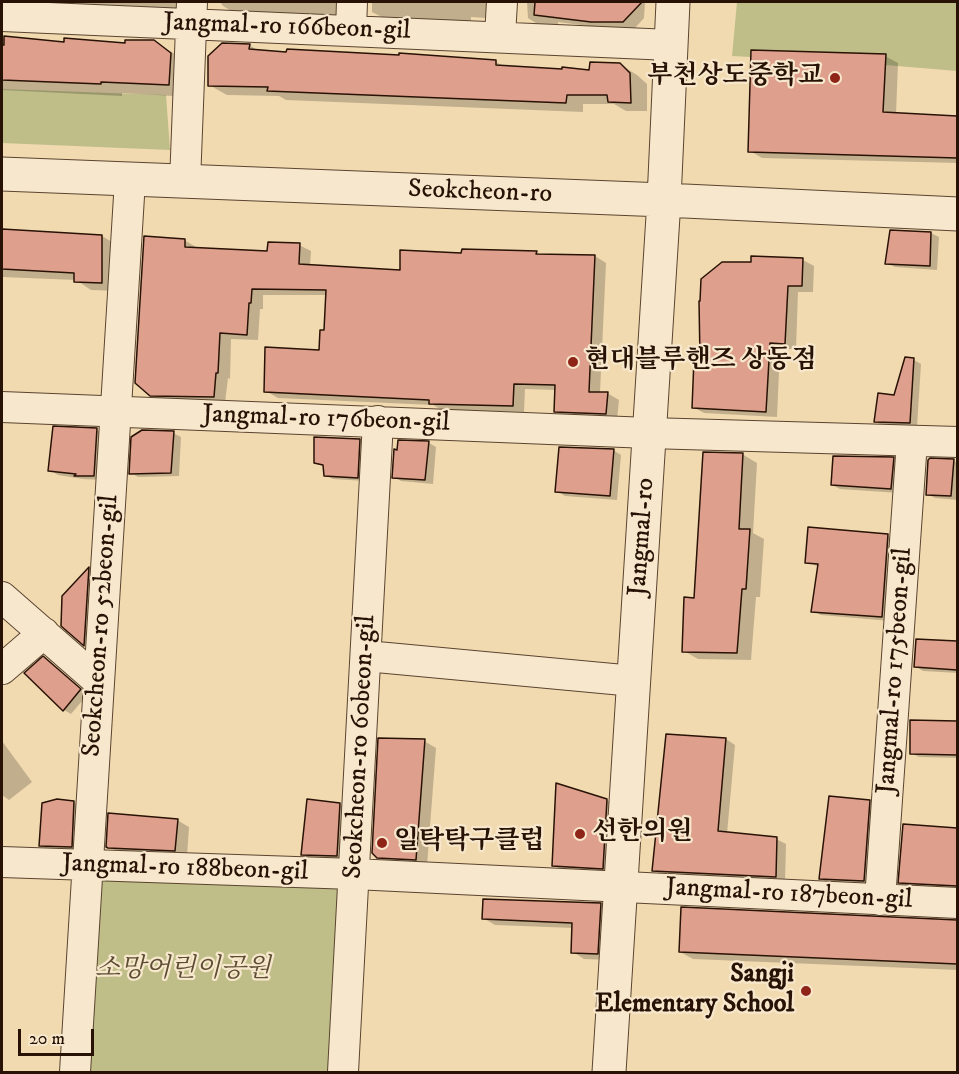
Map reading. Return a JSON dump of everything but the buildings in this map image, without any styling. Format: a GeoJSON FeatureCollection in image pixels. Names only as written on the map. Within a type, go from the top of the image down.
{"type":"FeatureCollection","features":[{"type":"Feature","properties":{"kind":"street"},"geometry":{"type":"LineString","coordinates":[[500,36],[502,2]]}},
{"type":"Feature","properties":{"kind":"street","name":"Jangmal-ro"},"geometry":{"type":"LineString","coordinates":[[609,1072],[664,200],[673,2]]}},
{"type":"Feature","properties":{"kind":"street","name":"Jangmal-ro 166beon-gil"},"geometry":{"type":"LineString","coordinates":[[2,16],[37,9],[352,16],[500,36],[671,45]]}},
{"type":"Feature","properties":{"kind":"street"},"geometry":{"type":"LineString","coordinates":[[185,182],[191,13]]}},
{"type":"Feature","properties":{"kind":"street","name":"Seokcheon-ro"},"geometry":{"type":"LineString","coordinates":[[2,174],[957,214]]}},
{"type":"Feature","properties":{"kind":"street","name":"Seokcheon-ro 52beon-gil"},"geometry":{"type":"LineString","coordinates":[[75,1072],[130,180]]}},
{"type":"Feature","properties":{"kind":"street","name":"Jangmal-ro 176beon-gil"},"geometry":{"type":"LineString","coordinates":[[2,407],[650,433]]}},
{"type":"Feature","properties":{"kind":"street","name":"Seokcheon-ro 60beon-gil"},"geometry":{"type":"LineString","coordinates":[[342,1072],[378,421]]}},
{"type":"Feature","properties":{"kind":"street"},"geometry":{"type":"LineString","coordinates":[[650,433],[957,442]]}},
{"type":"Feature","properties":{"kind":"street","name":"Jangmal-ro 175beon-gil"},"geometry":{"type":"LineString","coordinates":[[880,900],[912,441]]}},
{"type":"Feature","properties":{"kind":"street"},"geometry":{"type":"LineString","coordinates":[[2,597],[98,681]]}},
{"type":"Feature","properties":{"kind":"street"},"geometry":{"type":"LineString","coordinates":[[2,669],[44,633]]}},
{"type":"Feature","properties":{"kind":"street"},"geometry":{"type":"LineString","coordinates":[[366,656],[634,681]]}},
{"type":"Feature","properties":{"kind":"street","name":"Jangmal-ro 188beon-gil"},"geometry":{"type":"LineString","coordinates":[[2,862],[621,886]]}},
{"type":"Feature","properties":{"kind":"street","name":"Jangmal-ro 187beon-gil"},"geometry":{"type":"LineString","coordinates":[[621,886],[957,903]]}},
{"type":"Feature","properties":{"kind":"green space"},"geometry":{"type":"Polygon","coordinates":[[[737,2],[957,2],[957,71],[732,56],[737,2]]]}},
{"type":"Feature","properties":{"kind":"green space"},"geometry":{"type":"Polygon","coordinates":[[[2,89],[166,95],[170,150],[2,143],[2,89]]]}},
{"type":"Feature","properties":{"kind":"green space","name":"소망어린이공원"},"geometry":{"type":"Polygon","coordinates":[[[87,866],[354,874],[343,1072],[75,1072],[87,866]]]}},
{"type":"Feature","properties":{"kind":"place","name":"부천상도중학교"},"geometry":{"type":"Point","coordinates":[835,78]}},
{"type":"Feature","properties":{"kind":"place","name":"현대블루핸즈 상동점"},"geometry":{"type":"Point","coordinates":[573,362]}},
{"type":"Feature","properties":{"kind":"place","name":"선한의원"},"geometry":{"type":"Point","coordinates":[580,834]}},
{"type":"Feature","properties":{"kind":"place","name":"일탁탁구클럽"},"geometry":{"type":"Point","coordinates":[382,843]}},
{"type":"Feature","properties":{"kind":"place","name":"Sangji Elementary School"},"geometry":{"type":"Point","coordinates":[806,991]}}]}
